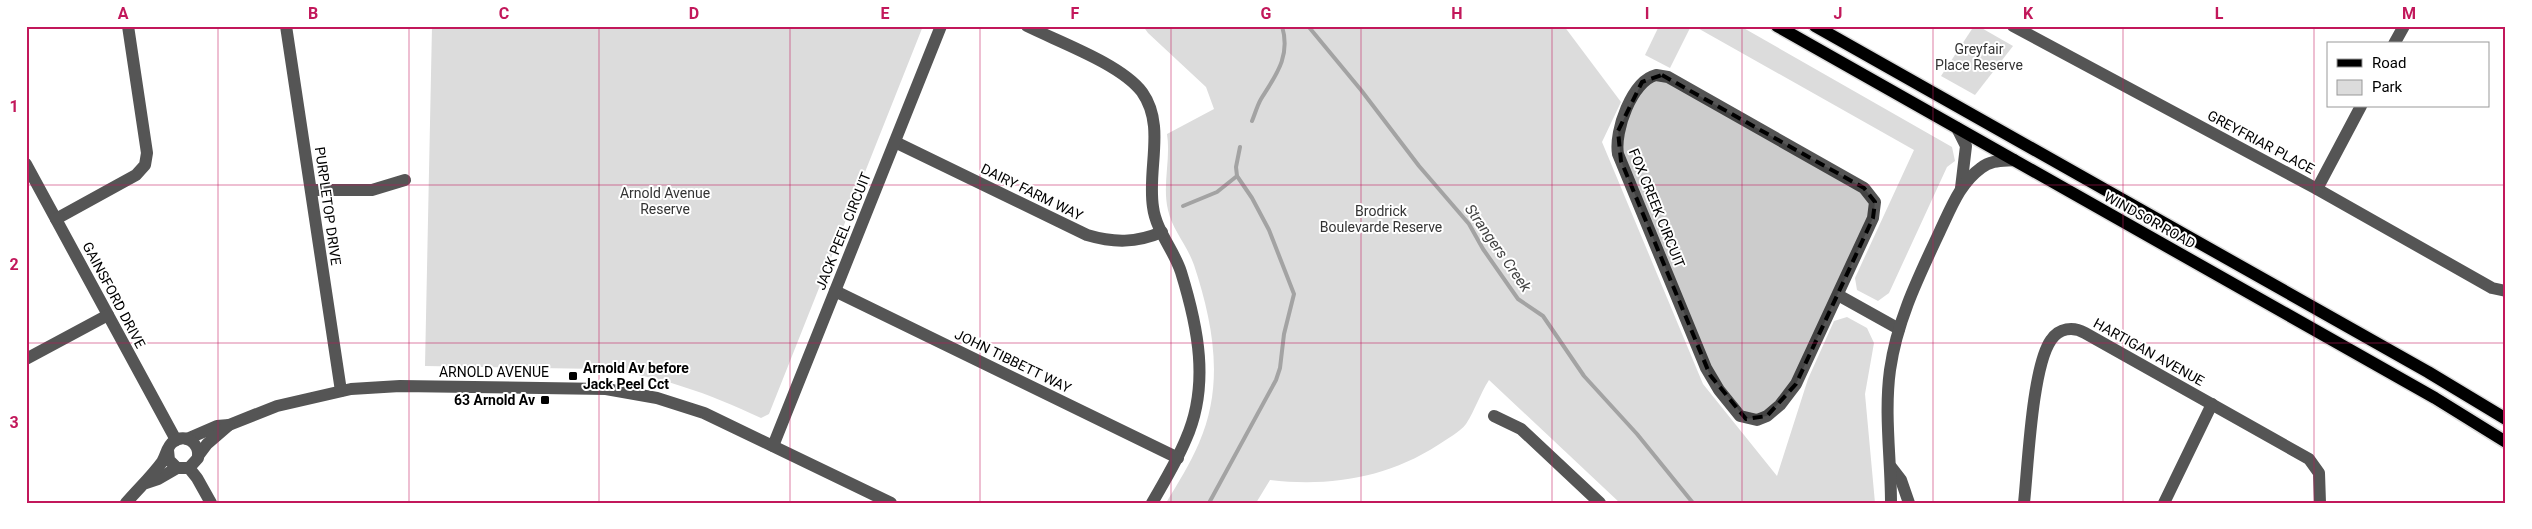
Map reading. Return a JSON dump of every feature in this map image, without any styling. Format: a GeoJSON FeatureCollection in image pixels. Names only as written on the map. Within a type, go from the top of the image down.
{"type":"FeatureCollection","features":[{"type":"Feature","properties":{"kind":"main road","name":"WINDSOR ROAD"},"geometry":{"type":"LineString","coordinates":[[1777,26],[2435,398],[2506,442]]}},
{"type":"Feature","properties":{"kind":"main road","name":"WINDSOR ROAD"},"geometry":{"type":"LineString","coordinates":[[1815,26],[2428,372],[2506,419]]}},
{"type":"Feature","properties":{"kind":"street"},"geometry":{"type":"LineString","coordinates":[[56,219],[136,175],[145,165],[147,153],[128,26]]}},
{"type":"Feature","properties":{"kind":"street","name":"PURPLETOP DRIVE"},"geometry":{"type":"LineString","coordinates":[[286,26],[341,390]]}},
{"type":"Feature","properties":{"kind":"street","name":"JACK PEEL CIRCUIT"},"geometry":{"type":"LineString","coordinates":[[774,446],[941,26]]}},
{"type":"Feature","properties":{"kind":"street"},"geometry":{"type":"LineString","coordinates":[[1027,26],[1122,72],[1143,93],[1154,124],[1152,201],[1155,217],[1181,273],[1195,322],[1200,351],[1197,403],[1187,438],[1178,458],[1152,503]]}},
{"type":"Feature","properties":{"kind":"street","name":"GREYFRIAR PLACE"},"geometry":{"type":"LineString","coordinates":[[2013,26],[2318,189],[2492,288],[2506,291]]}},
{"type":"Feature","properties":{"kind":"street"},"geometry":{"type":"LineString","coordinates":[[2395,42],[2404,26]]}},
{"type":"Feature","properties":{"kind":"street","name":"FOX CREEK CIRCUIT"},"geometry":{"type":"LineString","coordinates":[[1656,75],[1668,77],[1869,191],[1875,202],[1875,213],[1838,295],[1789,395],[1762,419],[1752,420],[1740,416],[1710,375],[1618,154],[1618,131],[1642,82],[1656,75]]}},
{"type":"Feature","properties":{"kind":"street"},"geometry":{"type":"LineString","coordinates":[[2318,189],[2360,108]]}},
{"type":"Feature","properties":{"kind":"street"},"geometry":{"type":"LineString","coordinates":[[1891,503],[1889,482],[1892,466],[1888,434],[1888,394],[1899,330],[1918,276],[1961,188],[1967,153],[1965,140],[1957,128]]}},
{"type":"Feature","properties":{"kind":"street","name":"DAIRY FARM WAY"},"geometry":{"type":"LineString","coordinates":[[895,142],[1087,235],[1122,242],[1140,240],[1162,232]]}},
{"type":"Feature","properties":{"kind":"street"},"geometry":{"type":"LineString","coordinates":[[1961,188],[1982,166],[1996,161],[2014,160]]}},
{"type":"Feature","properties":{"kind":"street","name":"GAINSFORD DRIVE"},"geometry":{"type":"LineString","coordinates":[[26,164],[177,443]]}},
{"type":"Feature","properties":{"kind":"street"},"geometry":{"type":"LineString","coordinates":[[311,190],[372,190],[405,180]]}},
{"type":"Feature","properties":{"kind":"street","name":"JOHN TIBBETT WAY"},"geometry":{"type":"LineString","coordinates":[[835,292],[1178,458]]}},
{"type":"Feature","properties":{"kind":"street"},"geometry":{"type":"LineString","coordinates":[[1838,295],[1899,330]]}},
{"type":"Feature","properties":{"kind":"street"},"geometry":{"type":"LineString","coordinates":[[26,359],[108,314]]}},
{"type":"Feature","properties":{"kind":"street","name":"HARTIGAN AVENUE"},"geometry":{"type":"LineString","coordinates":[[2024,503],[2038,383],[2048,345],[2061,331],[2080,330],[2314,463],[2319,473],[2320,503]]}},
{"type":"Feature","properties":{"kind":"street","name":"ARNOLD AVENUE"},"geometry":{"type":"LineString","coordinates":[[177,443],[217,426],[229,425],[277,406],[341,390],[400,386],[580,388],[615,391],[681,405],[726,423],[891,503]]}},
{"type":"Feature","properties":{"kind":"street"},"geometry":{"type":"LineString","coordinates":[[2164,503],[2212,404]]}},
{"type":"Feature","properties":{"kind":"street"},"geometry":{"type":"LineString","coordinates":[[1494,416],[1522,429],[1600,503]]}},
{"type":"Feature","properties":{"kind":"street","name":"ARNOLD AVENUE"},"geometry":{"type":"LineString","coordinates":[[198,456],[207,444],[229,425]]}},
{"type":"Feature","properties":{"kind":"street"},"geometry":{"type":"LineString","coordinates":[[146,483],[195,463],[198,456],[196,446],[177,443]]}},
{"type":"Feature","properties":{"kind":"street"},"geometry":{"type":"LineString","coordinates":[[177,443],[169,460],[197,478],[211,503]]}},
{"type":"Feature","properties":{"kind":"street"},"geometry":{"type":"LineString","coordinates":[[126,503],[146,483],[177,443]]}},
{"type":"Feature","properties":{"kind":"street"},"geometry":{"type":"LineString","coordinates":[[1892,466],[1901,480],[1909,503]]}},
{"type":"Feature","properties":{"kind":"highlighted area"},"geometry":{"type":"Polygon","coordinates":[[[1662,75],[1864,188],[1875,202],[1873,218],[1796,384],[1767,416],[1746,419],[1710,375],[1621,161],[1618,131],[1642,82],[1662,75]]]}},
{"type":"Feature","properties":{"kind":"green space","name":"Arnold Avenue Reserve"},"geometry":{"type":"Polygon","coordinates":[[[432,26],[923,26],[769,414],[761,418],[682,386],[621,372],[599,369],[425,366],[432,26]]]}},
{"type":"Feature","properties":{"kind":"green space","name":"Brodrick Boulevarde Reserve"},"geometry":{"type":"Polygon","coordinates":[[[1143,26],[1564,26],[1621,102],[1602,142],[1703,384],[1777,476],[1808,379],[1834,321],[1847,317],[1867,328],[1874,343],[1865,394],[1875,503],[1620,503],[1489,380],[1463,427],[1438,445],[1399,465],[1357,478],[1336,481],[1292,482],[1270,480],[1256,503],[1166,503],[1199,443],[1207,421],[1214,376],[1211,331],[1201,287],[1191,258],[1170,217],[1166,201],[1167,134],[1214,109],[1206,87],[1148,33],[1143,26]]]}},
{"type":"Feature","properties":{"kind":"green space"},"geometry":{"type":"Polygon","coordinates":[[[1659,26],[1691,26],[1670,68],[1645,55],[1659,26]]]}},
{"type":"Feature","properties":{"kind":"green space"},"geometry":{"type":"Polygon","coordinates":[[[1694,26],[1740,26],[1952,147],[1955,161],[1947,167],[1889,293],[1878,301],[1857,290],[1855,278],[1914,150],[1694,26]]]}},
{"type":"Feature","properties":{"kind":"green space","name":"Greyfair Place Reserve"},"geometry":{"type":"Polygon","coordinates":[[[1974,26],[1978,26],[2013,46],[1975,95],[1941,76],[1974,26]]]}},
{"type":"Feature","properties":{"kind":"waterway"},"geometry":{"type":"LineString","coordinates":[[1252,121],[1260,102],[1277,73],[1283,56],[1285,47],[1282,26]]}},
{"type":"Feature","properties":{"kind":"waterway","name":"Strangers Creek"},"geometry":{"type":"LineString","coordinates":[[1308,26],[1361,90],[1419,166],[1469,224],[1483,249],[1518,299],[1543,316],[1584,376],[1637,434],[1693,503]]}},
{"type":"Feature","properties":{"kind":"waterway"},"geometry":{"type":"LineString","coordinates":[[1209,503],[1276,380],[1280,368],[1284,334],[1294,294],[1269,230],[1252,198],[1237,176],[1236,167],[1240,147]]}},
{"type":"Feature","properties":{"kind":"waterway"},"geometry":{"type":"LineString","coordinates":[[1183,206],[1217,192],[1237,176]]}},
{"type":"Feature","properties":{"kind":"place","name":"Arnold Av before Jack Peel Cct"},"geometry":{"type":"Point","coordinates":[573,376]}},
{"type":"Feature","properties":{"kind":"place","name":"63 Arnold Av"},"geometry":{"type":"Point","coordinates":[545,400]}}]}
